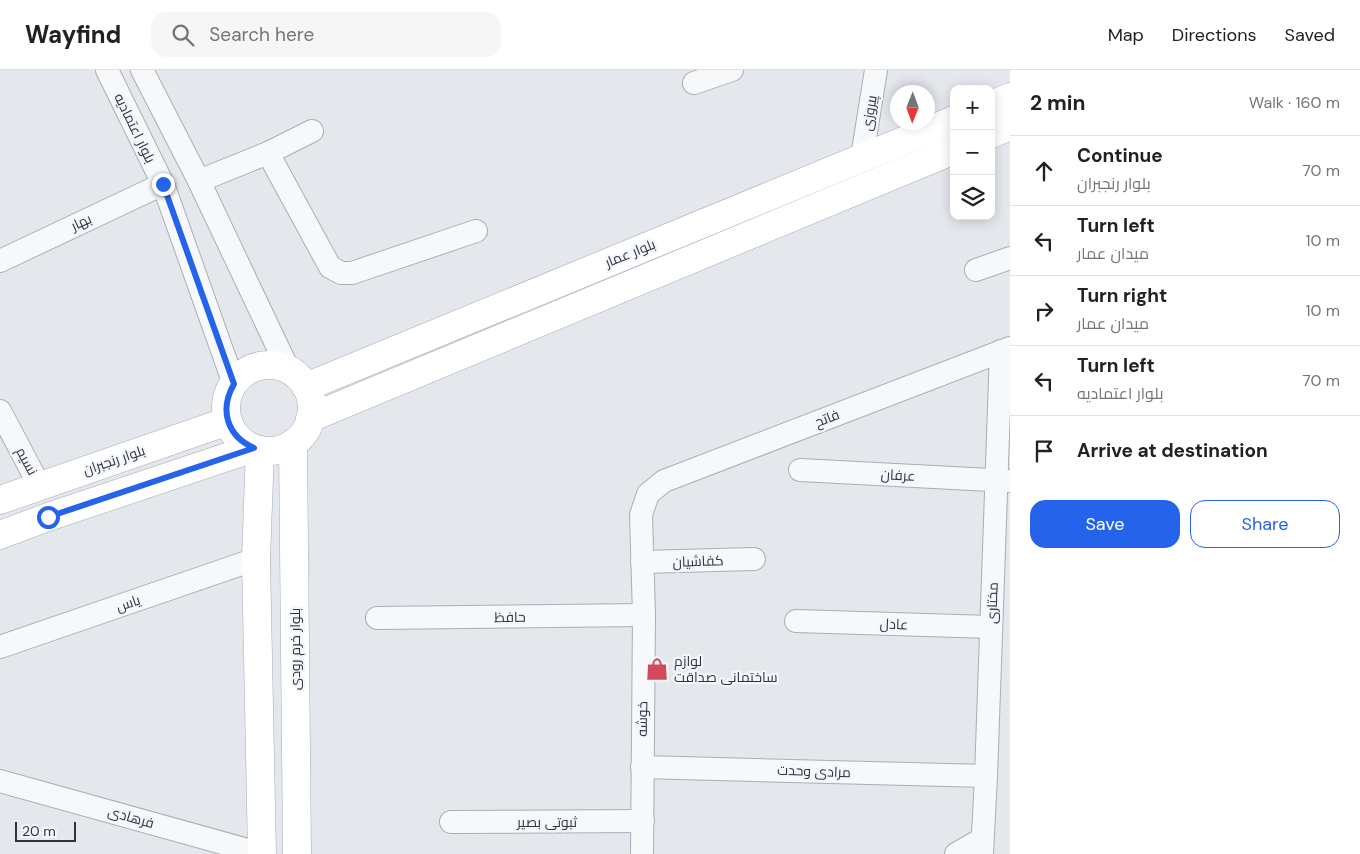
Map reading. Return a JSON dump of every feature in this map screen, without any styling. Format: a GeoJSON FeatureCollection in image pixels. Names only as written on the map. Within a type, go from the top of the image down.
{"type":"FeatureCollection","features":[{"type":"Feature","properties":{"kind":"main road"},"geometry":{"type":"LineString","coordinates":[[995,103],[1010,97]]}},
{"type":"Feature","properties":{"kind":"main road","name":"بلوار عمار"},"geometry":{"type":"LineString","coordinates":[[298,379],[950,122]]}},
{"type":"Feature","properties":{"kind":"main road"},"geometry":{"type":"LineString","coordinates":[[995,132],[1010,126]]}},
{"type":"Feature","properties":{"kind":"main road","name":"بلوار عمار"},"geometry":{"type":"LineString","coordinates":[[310,418],[950,152]]}},
{"type":"Feature","properties":{"kind":"main road"},"geometry":{"type":"LineString","coordinates":[[261,366],[275,366],[298,379],[311,402],[310,418],[306,430],[293,443],[277,450],[266,451],[248,446],[238,438],[230,427],[226,415],[226,402],[234,384],[242,375],[261,366]]}},
{"type":"Feature","properties":{"kind":"main road","name":"بلوار رنجبران"},"geometry":{"type":"LineString","coordinates":[[0,500],[228,421]]}},
{"type":"Feature","properties":{"kind":"main road","name":"بلوار خرم رودی"},"geometry":{"type":"LineString","coordinates":[[293,443],[297,854]]}},
{"type":"Feature","properties":{"kind":"main road"},"geometry":{"type":"LineString","coordinates":[[0,535],[48,517],[257,449]]}},
{"type":"Feature","properties":{"kind":"main road"},"geometry":{"type":"LineString","coordinates":[[257,449],[256,559],[262,854]]}},
{"type":"Feature","properties":{"kind":"street","name":"بلوار اعتمادیه"},"geometry":{"type":"LineString","coordinates":[[107,70],[163,184],[234,384]]}},
{"type":"Feature","properties":{"kind":"street"},"geometry":{"type":"LineString","coordinates":[[142,70],[298,379]]}},
{"type":"Feature","properties":{"kind":"street"},"geometry":{"type":"LineString","coordinates":[[694,83],[732,70]]}},
{"type":"Feature","properties":{"kind":"street","name":"پیروزی"},"geometry":{"type":"LineString","coordinates":[[862,157],[876,70]]}},
{"type":"Feature","properties":{"kind":"street"},"geometry":{"type":"LineString","coordinates":[[199,181],[312,131]]}},
{"type":"Feature","properties":{"kind":"street"},"geometry":{"type":"LineString","coordinates":[[268,152],[330,267],[340,273],[352,274],[476,231]]}},
{"type":"Feature","properties":{"kind":"street","name":"بهار"},"geometry":{"type":"LineString","coordinates":[[0,261],[163,184]]}},
{"type":"Feature","properties":{"kind":"street"},"geometry":{"type":"LineString","coordinates":[[976,270],[1010,258]]}},
{"type":"Feature","properties":{"kind":"street","name":"مختاری"},"geometry":{"type":"LineString","coordinates":[[982,847],[991,627],[1002,552],[1005,350]]}},
{"type":"Feature","properties":{"kind":"street","name":"فاتح"},"geometry":{"type":"LineString","coordinates":[[648,494],[664,481],[1005,350]]}},
{"type":"Feature","properties":{"kind":"street","name":"نسیم"},"geometry":{"type":"LineString","coordinates":[[0,411],[39,485]]}},
{"type":"Feature","properties":{"kind":"street","name":"عرفان"},"geometry":{"type":"LineString","coordinates":[[800,470],[1003,480]]}},
{"type":"Feature","properties":{"kind":"street","name":"خوشه"},"geometry":{"type":"LineString","coordinates":[[642,854],[644,616],[641,515],[648,494]]}},
{"type":"Feature","properties":{"kind":"street","name":"یاس"},"geometry":{"type":"LineString","coordinates":[[0,647],[256,559]]}},
{"type":"Feature","properties":{"kind":"street","name":"کفاشیان"},"geometry":{"type":"LineString","coordinates":[[642,562],[754,559]]}},
{"type":"Feature","properties":{"kind":"street","name":"حافظ"},"geometry":{"type":"LineString","coordinates":[[377,618],[644,616]]}},
{"type":"Feature","properties":{"kind":"street","name":"عادل"},"geometry":{"type":"LineString","coordinates":[[796,620],[991,627]]}},
{"type":"Feature","properties":{"kind":"street","name":"مرادی وحدت"},"geometry":{"type":"LineString","coordinates":[[642,766],[986,776]]}},
{"type":"Feature","properties":{"kind":"street","name":"فرهادی"},"geometry":{"type":"LineString","coordinates":[[0,781],[262,854]]}},
{"type":"Feature","properties":{"kind":"street","name":"ثبوتی بصیر"},"geometry":{"type":"LineString","coordinates":[[451,822],[643,821]]}},
{"type":"Feature","properties":{"kind":"street"},"geometry":{"type":"LineString","coordinates":[[956,854],[982,847]]}},
{"type":"Feature","properties":{"kind":"place","name":"لوازم ساختمانی صداقت"},"geometry":{"type":"Point","coordinates":[657,669]}},
{"type":"Feature","properties":{"kind":"route"},"geometry":{"type":"LineString","coordinates":[[48,517],[254,448],[238,438],[230,427],[226,415],[226,402],[234,384],[163,184]]}}]}
